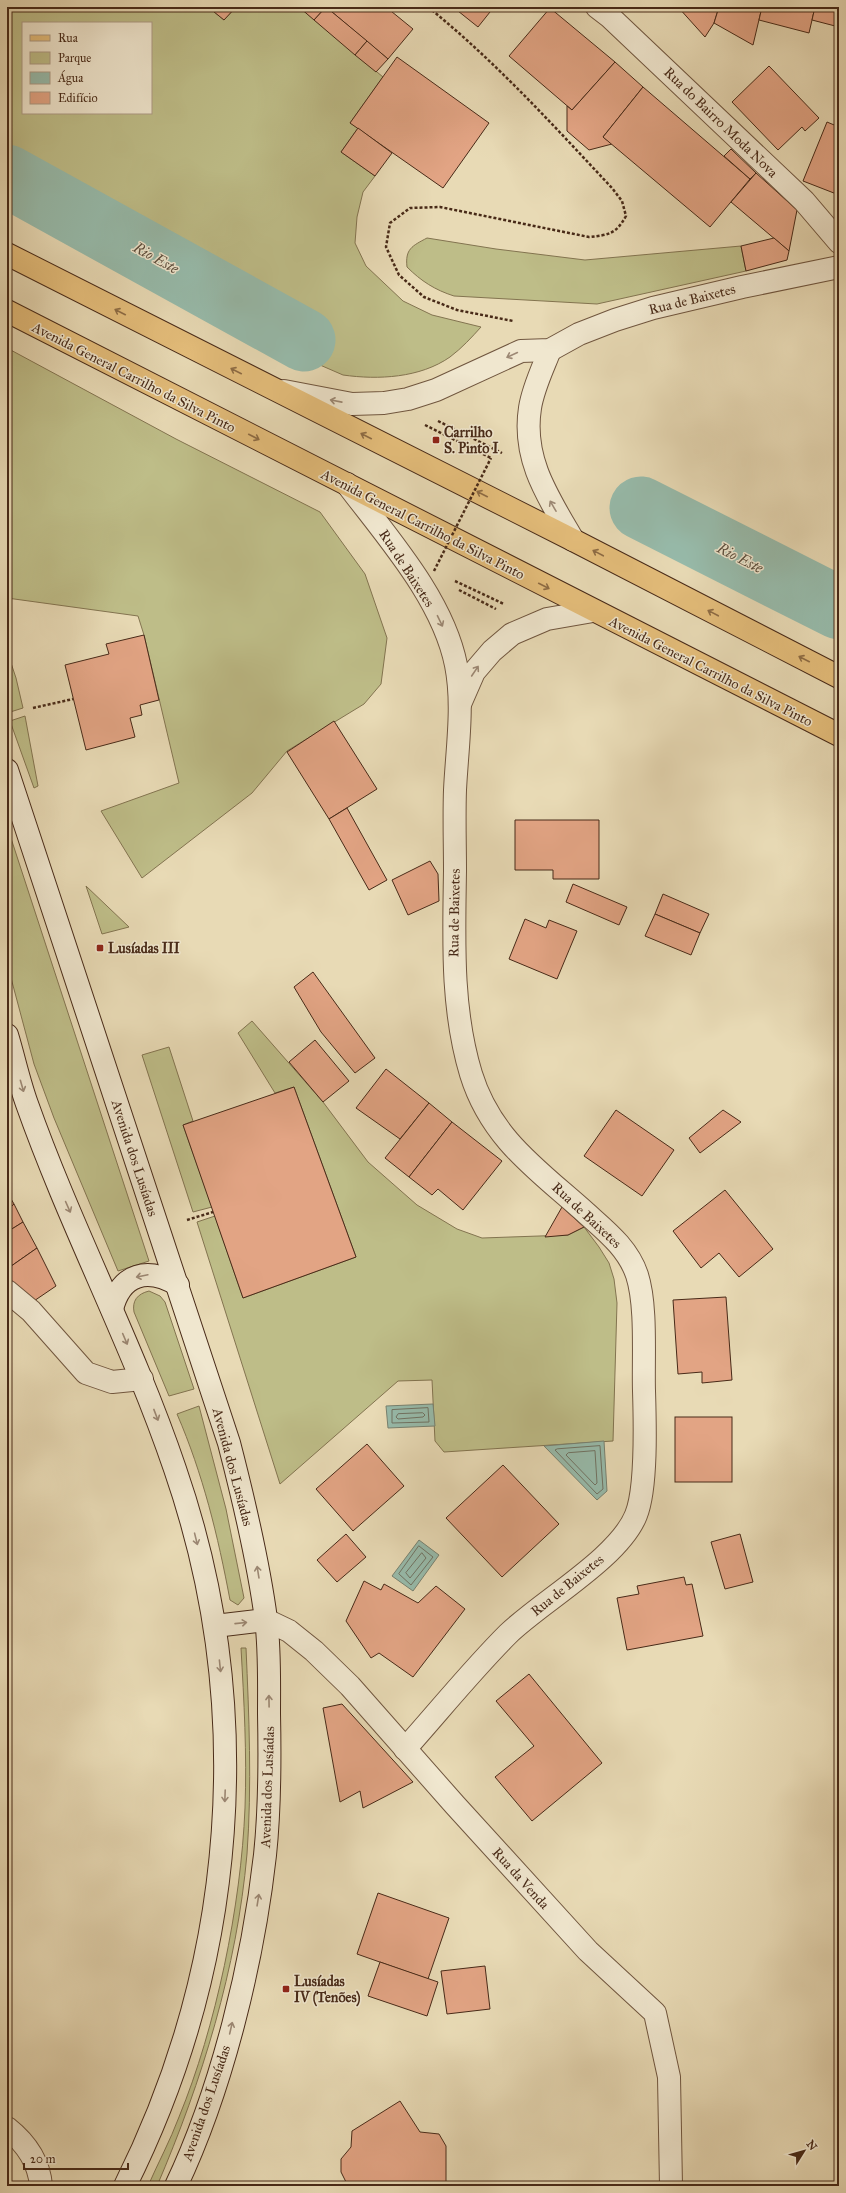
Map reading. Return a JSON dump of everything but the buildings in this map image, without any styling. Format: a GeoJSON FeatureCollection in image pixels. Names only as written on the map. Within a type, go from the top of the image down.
{"type":"FeatureCollection","features":[{"type":"Feature","properties":{"kind":"main road"},"geometry":{"type":"LineString","coordinates":[[7,254],[271,389],[573,540],[839,677]]}},
{"type":"Feature","properties":{"kind":"main road","name":"Avenida General Carrilho da Silva Pinto"},"geometry":{"type":"LineString","coordinates":[[7,311],[348,484],[592,611],[839,735]]}},
{"type":"Feature","properties":{"kind":"street","name":"Rua do Bairro Moda Nova"},"geometry":{"type":"LineString","coordinates":[[597,7],[610,17],[804,201],[839,242]]}},
{"type":"Feature","properties":{"kind":"street","name":"Rua de Baixetes"},"geometry":{"type":"LineString","coordinates":[[271,389],[352,404],[384,403],[408,399],[436,390],[522,351],[550,350],[579,334],[653,308],[742,287],[839,267]]}},
{"type":"Feature","properties":{"kind":"street"},"geometry":{"type":"LineString","coordinates":[[550,350],[530,407],[530,456],[549,498],[573,540]]}},
{"type":"Feature","properties":{"kind":"street","name":"Rua de Baixetes"},"geometry":{"type":"LineString","coordinates":[[348,484],[417,578],[447,635],[456,666],[459,707],[455,798],[453,957],[462,1034],[472,1076],[488,1114],[511,1146],[624,1249],[637,1275],[642,1309],[644,1420],[642,1489],[636,1516],[616,1543],[578,1578],[537,1607],[506,1636],[405,1749]]}},
{"type":"Feature","properties":{"kind":"street","name":"Rua de Baixetes"},"geometry":{"type":"LineString","coordinates":[[459,707],[474,672],[492,651],[512,634],[547,619],[592,611]]}},
{"type":"Feature","properties":{"kind":"street","name":"Avenida dos Lusíadas"},"geometry":{"type":"LineString","coordinates":[[7,770],[229,1443],[255,1554],[266,1620],[269,1684],[269,1797],[265,1856],[244,1972],[229,2038],[206,2111],[177,2185]]}},
{"type":"Feature","properties":{"kind":"street"},"geometry":{"type":"LineString","coordinates":[[7,1035],[26,1102],[56,1180],[142,1379],[176,1469],[192,1523],[215,1626],[225,1727],[223,1840],[215,1907],[203,1971],[165,2098],[125,2186]]}},
{"type":"Feature","properties":{"kind":"street"},"geometry":{"type":"LineString","coordinates":[[112,1309],[115,1298],[136,1276],[157,1275],[178,1285]]}},
{"type":"Feature","properties":{"kind":"street"},"geometry":{"type":"LineString","coordinates":[[7,1291],[31,1311],[86,1373],[112,1382],[142,1379]]}},
{"type":"Feature","properties":{"kind":"street"},"geometry":{"type":"LineString","coordinates":[[215,1626],[266,1620]]}},
{"type":"Feature","properties":{"kind":"street","name":"Rua da Venda"},"geometry":{"type":"LineString","coordinates":[[266,1620],[289,1631],[314,1651],[350,1686],[588,1951],[655,2013],[669,2077],[671,2186]]}},
{"type":"Feature","properties":{"kind":"street"},"geometry":{"type":"LineString","coordinates":[[7,2128],[26,2146],[36,2161],[41,2186]]}},
{"type":"Feature","properties":{"kind":"path"},"geometry":{"type":"LineString","coordinates":[[428,7],[466,37],[541,112],[612,188],[622,202],[626,216],[620,229],[607,236],[589,237],[440,207],[410,208],[390,223],[386,247],[399,275],[424,297],[457,310],[520,322]]}},
{"type":"Feature","properties":{"kind":"path"},"geometry":{"type":"LineString","coordinates":[[434,418],[498,451]]}},
{"type":"Feature","properties":{"kind":"path"},"geometry":{"type":"LineString","coordinates":[[425,419],[423,423],[490,458],[434,571],[441,574]]}},
{"type":"Feature","properties":{"kind":"path"},"geometry":{"type":"LineString","coordinates":[[448,577],[509,607]]}},
{"type":"Feature","properties":{"kind":"path"},"geometry":{"type":"LineString","coordinates":[[457,589],[499,611]]}},
{"type":"Feature","properties":{"kind":"path"},"geometry":{"type":"LineString","coordinates":[[33,708],[73,699]]}},
{"type":"Feature","properties":{"kind":"path"},"geometry":{"type":"LineString","coordinates":[[186,1220],[213,1212]]}},
{"type":"Feature","properties":{"kind":"green space"},"geometry":{"type":"Polygon","coordinates":[[[7,7],[208,7],[224,20],[236,7],[299,7],[383,77],[350,123],[358,128],[341,152],[375,176],[363,192],[357,217],[355,243],[366,266],[403,301],[432,315],[481,327],[450,357],[426,369],[398,376],[356,377],[343,375],[171,298],[88,255],[7,206],[7,7]]]}},
{"type":"Feature","properties":{"kind":"green space"},"geometry":{"type":"Polygon","coordinates":[[[427,238],[496,249],[585,260],[741,246],[746,271],[597,304],[454,296],[429,284],[407,267],[408,252],[417,243],[427,238]]]}},
{"type":"Feature","properties":{"kind":"green space"},"geometry":{"type":"Polygon","coordinates":[[[7,348],[176,439],[320,512],[365,574],[387,638],[381,684],[364,704],[287,751],[252,793],[142,878],[101,811],[179,783],[144,635],[138,616],[7,598],[7,348]]]}},
{"type":"Feature","properties":{"kind":"green space"},"geometry":{"type":"Polygon","coordinates":[[[7,651],[16,678],[23,708],[7,713],[7,651]]]}},
{"type":"Feature","properties":{"kind":"green space"},"geometry":{"type":"Polygon","coordinates":[[[25,716],[38,786],[34,788],[10,721],[25,716]]]}},
{"type":"Feature","properties":{"kind":"green space"},"geometry":{"type":"Polygon","coordinates":[[[7,826],[149,1261],[118,1271],[54,1118],[34,1064],[7,963],[7,826]]]}},
{"type":"Feature","properties":{"kind":"green space"},"geometry":{"type":"Polygon","coordinates":[[[86,886],[129,927],[102,934],[86,886]]]}},
{"type":"Feature","properties":{"kind":"green space"},"geometry":{"type":"Polygon","coordinates":[[[252,1021],[323,1102],[368,1162],[417,1205],[457,1229],[482,1238],[568,1235],[584,1227],[609,1263],[614,1279],[617,1303],[613,1441],[444,1452],[435,1441],[432,1380],[398,1381],[280,1484],[197,1222],[215,1216],[243,1298],[356,1257],[294,1087],[275,1093],[238,1033],[252,1021]]]}},
{"type":"Feature","properties":{"kind":"green space"},"geometry":{"type":"Polygon","coordinates":[[[169,1047],[193,1121],[183,1125],[212,1207],[193,1212],[142,1055],[169,1047]]]}},
{"type":"Feature","properties":{"kind":"green space"},"geometry":{"type":"Polygon","coordinates":[[[149,1291],[160,1296],[165,1302],[194,1389],[169,1396],[134,1312],[136,1298],[149,1291]]]}},
{"type":"Feature","properties":{"kind":"green space"},"geometry":{"type":"Polygon","coordinates":[[[199,1406],[226,1509],[244,1598],[238,1605],[230,1600],[209,1506],[195,1459],[177,1414],[199,1406]]]}},
{"type":"Feature","properties":{"kind":"green space"},"geometry":{"type":"Polygon","coordinates":[[[241,1648],[246,1648],[250,1776],[249,1828],[242,1897],[235,1939],[215,2023],[189,2106],[157,2186],[148,2186],[175,2126],[204,2045],[215,2006],[232,1925],[243,1846],[246,1788],[241,1648]]]}},
{"type":"Feature","properties":{"kind":"water"},"geometry":{"type":"Polygon","coordinates":[[[433,1404],[435,1426],[388,1428],[386,1406],[433,1404]]]}},
{"type":"Feature","properties":{"kind":"water"},"geometry":{"type":"Polygon","coordinates":[[[604,1441],[607,1491],[597,1500],[544,1446],[604,1441]]]}},
{"type":"Feature","properties":{"kind":"water"},"geometry":{"type":"Polygon","coordinates":[[[419,1540],[439,1555],[413,1591],[392,1576],[419,1540]]]}},
{"type":"Feature","properties":{"kind":"waterway","name":"Rio Este"},"geometry":{"type":"LineString","coordinates":[[7,176],[304,340]]}},
{"type":"Feature","properties":{"kind":"waterway","name":"Rio Este"},"geometry":{"type":"LineString","coordinates":[[641,508],[839,608]]}},
{"type":"Feature","properties":{"kind":"place","name":"Carrilho S. Pinto I"},"geometry":{"type":"Point","coordinates":[436,440]}},
{"type":"Feature","properties":{"kind":"place","name":"Lusíadas III"},"geometry":{"type":"Point","coordinates":[100,948]}},
{"type":"Feature","properties":{"kind":"place","name":"Lusíadas IV (Tenões)"},"geometry":{"type":"Point","coordinates":[286,1989]}}]}
